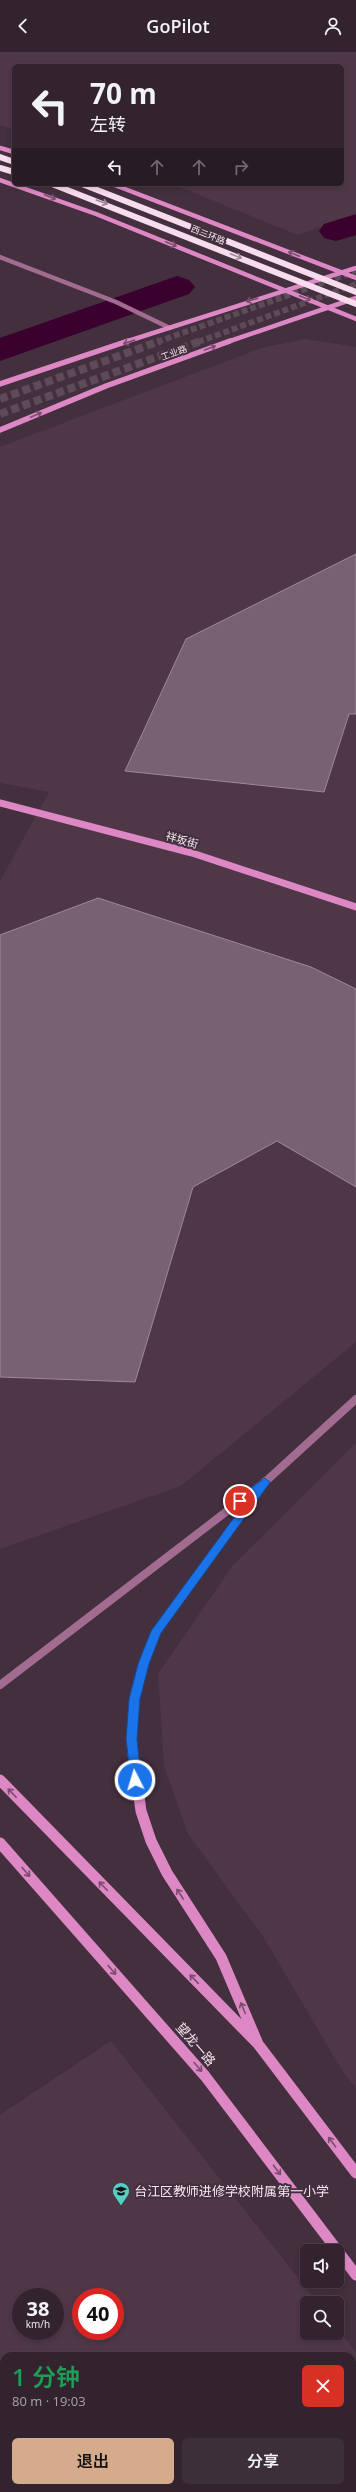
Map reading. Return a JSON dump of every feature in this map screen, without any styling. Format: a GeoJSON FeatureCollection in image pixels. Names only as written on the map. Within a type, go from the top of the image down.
{"type":"FeatureCollection","features":[{"type":"Feature","properties":{"kind":"highway"},"geometry":{"type":"LineString","coordinates":[[0,157],[12,161]]}},
{"type":"Feature","properties":{"kind":"highway"},"geometry":{"type":"LineString","coordinates":[[0,168],[12,171]]}},
{"type":"Feature","properties":{"kind":"highway","name":"西二环路"},"geometry":{"type":"LineString","coordinates":[[57,186],[115,207],[356,304]]}},
{"type":"Feature","properties":{"kind":"highway","name":"西二环路"},"geometry":{"type":"LineString","coordinates":[[87,186],[356,292]]}},
{"type":"Feature","properties":{"kind":"main road"},"geometry":{"type":"LineString","coordinates":[[0,148],[12,151]]}},
{"type":"Feature","properties":{"kind":"main road"},"geometry":{"type":"LineString","coordinates":[[0,180],[12,184]]}},
{"type":"Feature","properties":{"kind":"main road"},"geometry":{"type":"LineString","coordinates":[[17,186],[96,214],[356,319]]}},
{"type":"Feature","properties":{"kind":"main road"},"geometry":{"type":"LineString","coordinates":[[117,186],[356,278]]}},
{"type":"Feature","properties":{"kind":"main road"},"geometry":{"type":"LineString","coordinates":[[0,384],[356,268]]}},
{"type":"Feature","properties":{"kind":"main road","name":"工业路"},"geometry":{"type":"LineString","coordinates":[[0,430],[114,383],[356,298]]}},
{"type":"Feature","properties":{"kind":"main road","name":"祥坂街"},"geometry":{"type":"LineString","coordinates":[[0,802],[192,853],[356,907]]}},
{"type":"Feature","properties":{"kind":"main road"},"geometry":{"type":"LineString","coordinates":[[258,2044],[221,1957],[166,1873],[151,1841],[141,1811],[131,1739],[134,1699],[143,1664],[157,1631],[265,1482]]}},
{"type":"Feature","properties":{"kind":"main road"},"geometry":{"type":"LineString","coordinates":[[0,1780],[258,2044],[356,2173]]}},
{"type":"Feature","properties":{"kind":"main road","name":"望龙一路"},"geometry":{"type":"LineString","coordinates":[[0,1843],[205,2076],[356,2275]]}},
{"type":"Feature","properties":{"kind":"street"},"geometry":{"type":"LineString","coordinates":[[0,257],[116,302],[170,328]]}},
{"type":"Feature","properties":{"kind":"street"},"geometry":{"type":"LineString","coordinates":[[0,1686],[265,1482],[356,1399]]}},
{"type":"Feature","properties":{"kind":"shaded area"},"geometry":{"type":"Polygon","coordinates":[[[0,52],[356,52],[356,215],[298,235],[177,186],[344,186],[344,64],[12,64],[12,128],[0,125],[0,52]]]}},
{"type":"Feature","properties":{"kind":"shaded area"},"geometry":{"type":"Polygon","coordinates":[[[305,339],[356,347],[356,1342],[181,1486],[0,1549],[0,881],[49,792],[0,783],[0,447],[261,348],[305,339]]]}},
{"type":"Feature","properties":{"kind":"shaded area"},"geometry":{"type":"Polygon","coordinates":[[[356,1443],[356,2088],[343,2072],[264,1938],[188,1834],[164,1766],[158,1674],[233,1565],[356,1443]]]}},
{"type":"Feature","properties":{"kind":"shaded area","name":"台江区教师进修学校附属第一小学"},"geometry":{"type":"Polygon","coordinates":[[[111,2041],[300,2280],[300,2288],[306,2288],[312,2296],[300,2296],[300,2340],[344,2340],[344,2337],[356,2352],[0,2352],[0,2115],[111,2041]]]}},
{"type":"Feature","properties":{"kind":"building"},"geometry":{"type":"Polygon","coordinates":[[[356,554],[356,714],[349,714],[324,792],[125,771],[186,639],[356,554]]]}},
{"type":"Feature","properties":{"kind":"building"},"geometry":{"type":"Polygon","coordinates":[[[98,898],[311,967],[356,989],[356,1187],[277,1141],[193,1187],[135,1382],[0,1377],[0,935],[98,898]]]}},
{"type":"Feature","properties":{"kind":"waterway"},"geometry":{"type":"LineString","coordinates":[[336,231],[356,224]]}},
{"type":"Feature","properties":{"kind":"waterway"},"geometry":{"type":"LineString","coordinates":[[0,350],[177,287]]}},
{"type":"Feature","properties":{"kind":"tunnel"},"geometry":{"type":"LineString","coordinates":[[157,342],[356,271]]}},
{"type":"Feature","properties":{"kind":"tunnel"},"geometry":{"type":"LineString","coordinates":[[198,342],[356,284]]}},
{"type":"Feature","properties":{"kind":"tunnel"},"geometry":{"type":"LineString","coordinates":[[0,399],[160,341]]}},
{"type":"Feature","properties":{"kind":"tunnel"},"geometry":{"type":"LineString","coordinates":[[0,414],[201,341]]}},
{"type":"Feature","properties":{"kind":"place","name":"台江区教师进修学校附属第一小学"},"geometry":{"type":"Point","coordinates":[121,2206]}},
{"type":"Feature","properties":{"kind":"route"},"geometry":{"type":"LineString","coordinates":[[135,1780],[131,1739],[134,1699],[143,1664],[157,1631],[265,1482],[240,1501]]}}]}
